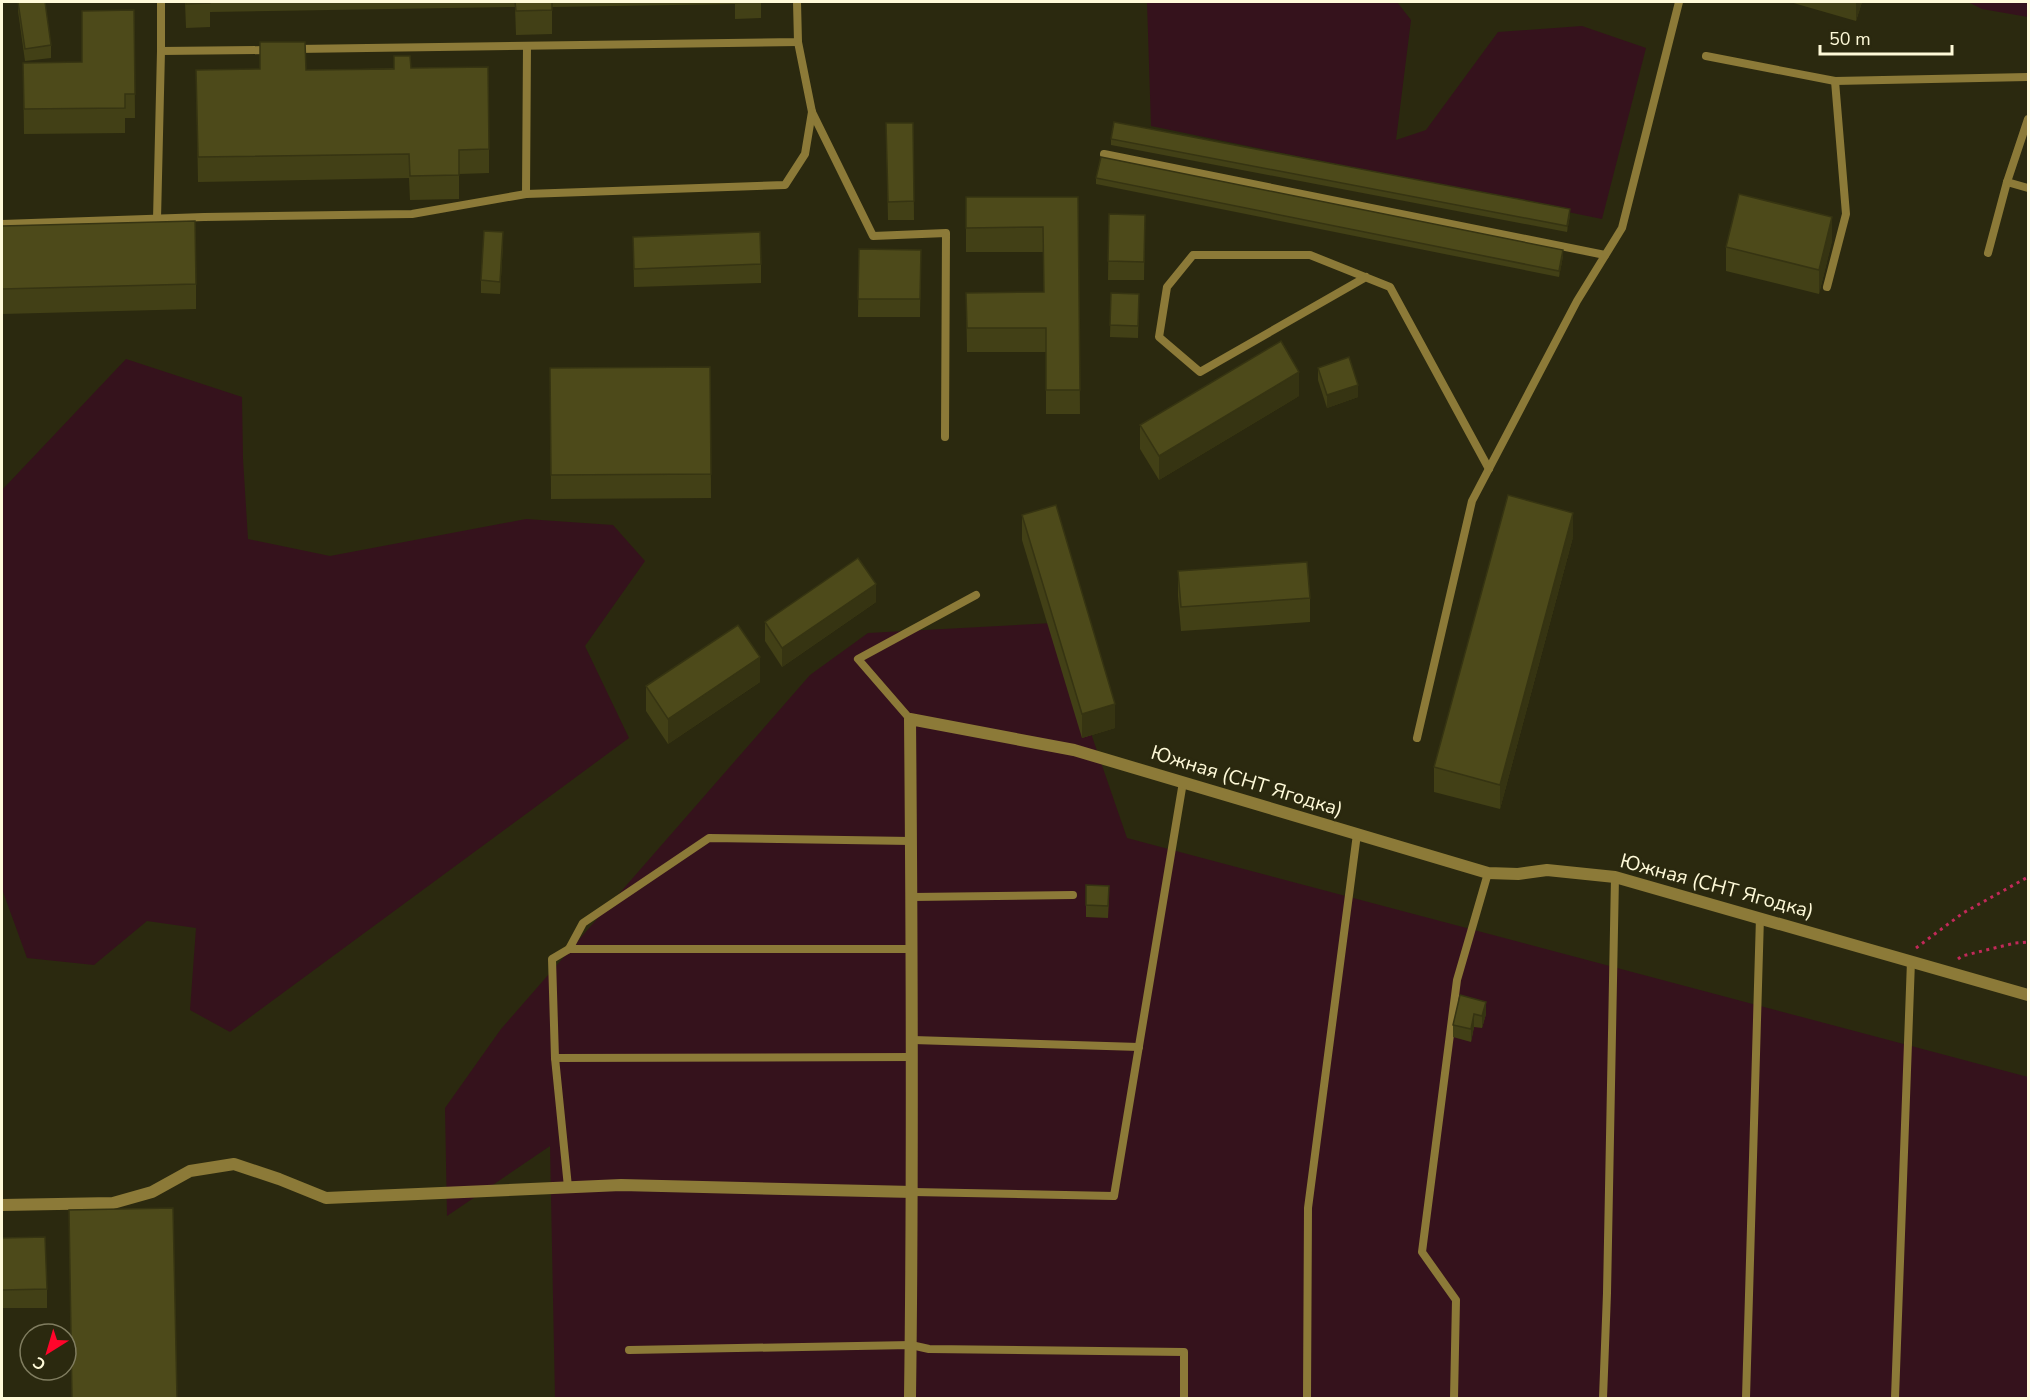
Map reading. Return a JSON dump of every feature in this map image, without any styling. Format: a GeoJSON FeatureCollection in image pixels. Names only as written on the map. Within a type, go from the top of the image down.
{"type":"FeatureCollection","features":[{"type":"Feature","properties":{"kind":"street","name":"Южная (СНТ Ягодка)"},"geometry":{"type":"LineString","coordinates":[[910,719],[1074,750],[1488,873],[1518,874],[1547,870],[1615,877],[2028,995]]}},
{"type":"Feature","properties":{"kind":"street"},"geometry":{"type":"LineString","coordinates":[[910,719],[913,949],[910,1398]]}},
{"type":"Feature","properties":{"kind":"street"},"geometry":{"type":"LineString","coordinates":[[2,1205],[113,1203],[152,1192],[190,1171],[234,1164],[326,1198],[632,1185],[913,1192]]}},
{"type":"Feature","properties":{"kind":"lane"},"geometry":{"type":"LineString","coordinates":[[157,219],[161,2]]}},
{"type":"Feature","properties":{"kind":"lane"},"geometry":{"type":"LineString","coordinates":[[797,2],[798,42],[812,112],[873,236],[946,233],[945,437]]}},
{"type":"Feature","properties":{"kind":"lane"},"geometry":{"type":"LineString","coordinates":[[1417,738],[1472,501],[1577,301],[1622,228],[1679,2]]}},
{"type":"Feature","properties":{"kind":"lane"},"geometry":{"type":"LineString","coordinates":[[291,50],[798,42]]}},
{"type":"Feature","properties":{"kind":"lane"},"geometry":{"type":"LineString","coordinates":[[526,194],[527,46]]}},
{"type":"Feature","properties":{"kind":"lane"},"geometry":{"type":"LineString","coordinates":[[161,51],[279,50]]}},
{"type":"Feature","properties":{"kind":"lane"},"geometry":{"type":"LineString","coordinates":[[1706,56],[1835,81],[2028,77]]}},
{"type":"Feature","properties":{"kind":"lane"},"geometry":{"type":"LineString","coordinates":[[1827,287],[1846,214],[1835,81]]}},
{"type":"Feature","properties":{"kind":"lane"},"geometry":{"type":"LineString","coordinates":[[2,224],[412,214],[526,194],[785,185],[805,154],[812,112]]}},
{"type":"Feature","properties":{"kind":"lane"},"geometry":{"type":"LineString","coordinates":[[1988,253],[2007,182],[2028,118]]}},
{"type":"Feature","properties":{"kind":"lane"},"geometry":{"type":"LineString","coordinates":[[1104,154],[1605,255]]}},
{"type":"Feature","properties":{"kind":"lane"},"geometry":{"type":"LineString","coordinates":[[2007,182],[2028,188]]}},
{"type":"Feature","properties":{"kind":"lane"},"geometry":{"type":"LineString","coordinates":[[1366,277],[1200,372],[1159,337],[1167,287],[1193,255],[1310,255],[1366,277],[1390,287],[1489,469]]}},
{"type":"Feature","properties":{"kind":"lane"},"geometry":{"type":"LineString","coordinates":[[910,719],[858,659],[976,595]]}},
{"type":"Feature","properties":{"kind":"lane"},"geometry":{"type":"LineString","coordinates":[[913,1192],[1114,1196],[1183,782]]}},
{"type":"Feature","properties":{"kind":"lane"},"geometry":{"type":"LineString","coordinates":[[1307,1398],[1308,1208],[1358,834]]}},
{"type":"Feature","properties":{"kind":"lane"},"geometry":{"type":"LineString","coordinates":[[569,950],[582,923],[709,838],[911,841]]}},
{"type":"Feature","properties":{"kind":"lane"},"geometry":{"type":"LineString","coordinates":[[1454,1398],[1456,1300],[1422,1252],[1457,980],[1488,873]]}},
{"type":"Feature","properties":{"kind":"lane"},"geometry":{"type":"LineString","coordinates":[[1603,1398],[1615,877]]}},
{"type":"Feature","properties":{"kind":"lane"},"geometry":{"type":"LineString","coordinates":[[912,897],[1073,896]]}},
{"type":"Feature","properties":{"kind":"lane"},"geometry":{"type":"LineString","coordinates":[[1746,1398],[1760,917]]}},
{"type":"Feature","properties":{"kind":"lane"},"geometry":{"type":"LineString","coordinates":[[568,1187],[555,1058],[552,960],[569,950],[913,949]]}},
{"type":"Feature","properties":{"kind":"lane"},"geometry":{"type":"LineString","coordinates":[[1895,1398],[1907,959]]}},
{"type":"Feature","properties":{"kind":"lane"},"geometry":{"type":"LineString","coordinates":[[913,1040],[1139,1047]]}},
{"type":"Feature","properties":{"kind":"lane"},"geometry":{"type":"LineString","coordinates":[[555,1058],[913,1057]]}},
{"type":"Feature","properties":{"kind":"lane"},"geometry":{"type":"LineString","coordinates":[[629,1350],[911,1344],[929,1350],[1184,1352],[1184,1398]]}},
{"type":"Feature","properties":{"kind":"path"},"geometry":{"type":"LineString","coordinates":[[1907,959],[1963,913],[2028,877]]}},
{"type":"Feature","properties":{"kind":"path"},"geometry":{"type":"LineString","coordinates":[[1948,971],[1962,956],[2014,943],[2028,942]]}},
{"type":"Feature","properties":{"kind":"shaded area"},"geometry":{"type":"Polygon","coordinates":[[[1147,2],[1397,2],[1411,20],[1396,140],[1426,130],[1498,32],[1582,26],[1646,48],[1602,219],[1151,126],[1147,2]]]}},
{"type":"Feature","properties":{"kind":"shaded area"},"geometry":{"type":"Polygon","coordinates":[[[1968,2],[2028,2],[2028,17],[1982,9],[1968,2]]]}},
{"type":"Feature","properties":{"kind":"shaded area"},"geometry":{"type":"Polygon","coordinates":[[[126,359],[242,397],[248,539],[330,556],[526,519],[613,525],[645,561],[585,646],[629,738],[230,1032],[190,1010],[196,928],[147,921],[94,965],[27,958],[2,889],[2,490],[126,359]]]}},
{"type":"Feature","properties":{"kind":"shaded area"},"geometry":{"type":"Polygon","coordinates":[[[1053,623],[1127,838],[2028,1077],[2028,1398],[555,1398],[550,1146],[447,1216],[445,1108],[501,1029],[810,675],[868,633],[1053,623]]]}},
{"type":"Feature","properties":{"kind":"building"},"geometry":{"type":"Polygon","coordinates":[[[18,2],[45,2],[51,45],[25,49],[18,2]]]}},
{"type":"Feature","properties":{"kind":"building"},"geometry":{"type":"Polygon","coordinates":[[[186,2],[210,2],[210,3],[186,4],[186,2]]]}},
{"type":"Feature","properties":{"kind":"building"},"geometry":{"type":"Polygon","coordinates":[[[515,2],[552,2],[552,10],[516,11],[515,2]]]}},
{"type":"Feature","properties":{"kind":"building"},"geometry":{"type":"Polygon","coordinates":[[[134,10],[135,94],[125,94],[125,108],[24,109],[23,63],[82,62],[82,11],[134,10]]]}},
{"type":"Feature","properties":{"kind":"building"},"geometry":{"type":"Polygon","coordinates":[[[260,42],[305,42],[306,70],[394,69],[394,56],[410,56],[411,68],[488,67],[489,149],[459,150],[459,175],[410,176],[409,154],[198,157],[196,70],[260,69],[260,42]]]}},
{"type":"Feature","properties":{"kind":"building"},"geometry":{"type":"Polygon","coordinates":[[[1114,122],[1570,209],[1567,226],[1111,139],[1114,122]]]}},
{"type":"Feature","properties":{"kind":"building"},"geometry":{"type":"Polygon","coordinates":[[[886,123],[913,123],[914,201],[888,202],[886,123]]]}},
{"type":"Feature","properties":{"kind":"building"},"geometry":{"type":"Polygon","coordinates":[[[1101,157],[1563,250],[1559,271],[1096,178],[1101,157]]]}},
{"type":"Feature","properties":{"kind":"building"},"geometry":{"type":"Polygon","coordinates":[[[1739,194],[1832,217],[1819,270],[1726,247],[1739,194]]]}},
{"type":"Feature","properties":{"kind":"building"},"geometry":{"type":"Polygon","coordinates":[[[966,197],[1078,197],[1080,390],[1046,390],[1046,328],[967,328],[966,293],[1044,292],[1043,227],[966,228],[966,197]]]}},
{"type":"Feature","properties":{"kind":"building"},"geometry":{"type":"Polygon","coordinates":[[[1109,214],[1145,215],[1144,262],[1108,261],[1109,214]]]}},
{"type":"Feature","properties":{"kind":"building"},"geometry":{"type":"Polygon","coordinates":[[[195,221],[196,284],[2,289],[2,226],[195,221]]]}},
{"type":"Feature","properties":{"kind":"building"},"geometry":{"type":"Polygon","coordinates":[[[484,231],[503,232],[500,282],[481,280],[484,231]]]}},
{"type":"Feature","properties":{"kind":"building"},"geometry":{"type":"Polygon","coordinates":[[[760,232],[761,264],[634,269],[633,237],[760,232]]]}},
{"type":"Feature","properties":{"kind":"building"},"geometry":{"type":"Polygon","coordinates":[[[859,249],[921,250],[920,299],[858,299],[859,249]]]}},
{"type":"Feature","properties":{"kind":"building"},"geometry":{"type":"Polygon","coordinates":[[[1111,293],[1139,294],[1138,326],[1110,325],[1111,293]]]}},
{"type":"Feature","properties":{"kind":"building"},"geometry":{"type":"Polygon","coordinates":[[[1281,341],[1299,372],[1159,456],[1140,425],[1281,341]]]}},
{"type":"Feature","properties":{"kind":"building"},"geometry":{"type":"Polygon","coordinates":[[[1349,357],[1358,385],[1327,395],[1318,368],[1349,357]]]}},
{"type":"Feature","properties":{"kind":"building"},"geometry":{"type":"Polygon","coordinates":[[[710,367],[711,474],[551,475],[550,368],[710,367]]]}},
{"type":"Feature","properties":{"kind":"building"},"geometry":{"type":"Polygon","coordinates":[[[1508,495],[1573,513],[1500,785],[1434,767],[1508,495]]]}},
{"type":"Feature","properties":{"kind":"building"},"geometry":{"type":"Polygon","coordinates":[[[1056,505],[1115,704],[1082,714],[1022,515],[1056,505]]]}},
{"type":"Feature","properties":{"kind":"building"},"geometry":{"type":"Polygon","coordinates":[[[858,558],[876,584],[782,648],[765,622],[858,558]]]}},
{"type":"Feature","properties":{"kind":"building"},"geometry":{"type":"Polygon","coordinates":[[[1307,562],[1310,598],[1181,607],[1178,571],[1307,562]]]}},
{"type":"Feature","properties":{"kind":"building"},"geometry":{"type":"Polygon","coordinates":[[[738,625],[760,657],[668,719],[646,686],[738,625]]]}},
{"type":"Feature","properties":{"kind":"building"},"geometry":{"type":"Polygon","coordinates":[[[1086,885],[1109,886],[1108,906],[1086,905],[1086,885]]]}},
{"type":"Feature","properties":{"kind":"building"},"geometry":{"type":"Polygon","coordinates":[[[1460,995],[1486,1002],[1482,1016],[1474,1014],[1471,1029],[1453,1025],[1460,995]]]}},
{"type":"Feature","properties":{"kind":"building"},"geometry":{"type":"Polygon","coordinates":[[[173,1208],[177,1398],[72,1398],[72,1382],[78,1382],[78,1322],[71,1322],[69,1210],[173,1208]]]}},
{"type":"Feature","properties":{"kind":"building"},"geometry":{"type":"Polygon","coordinates":[[[45,1237],[47,1289],[2,1290],[2,1238],[45,1237]]]}}]}
